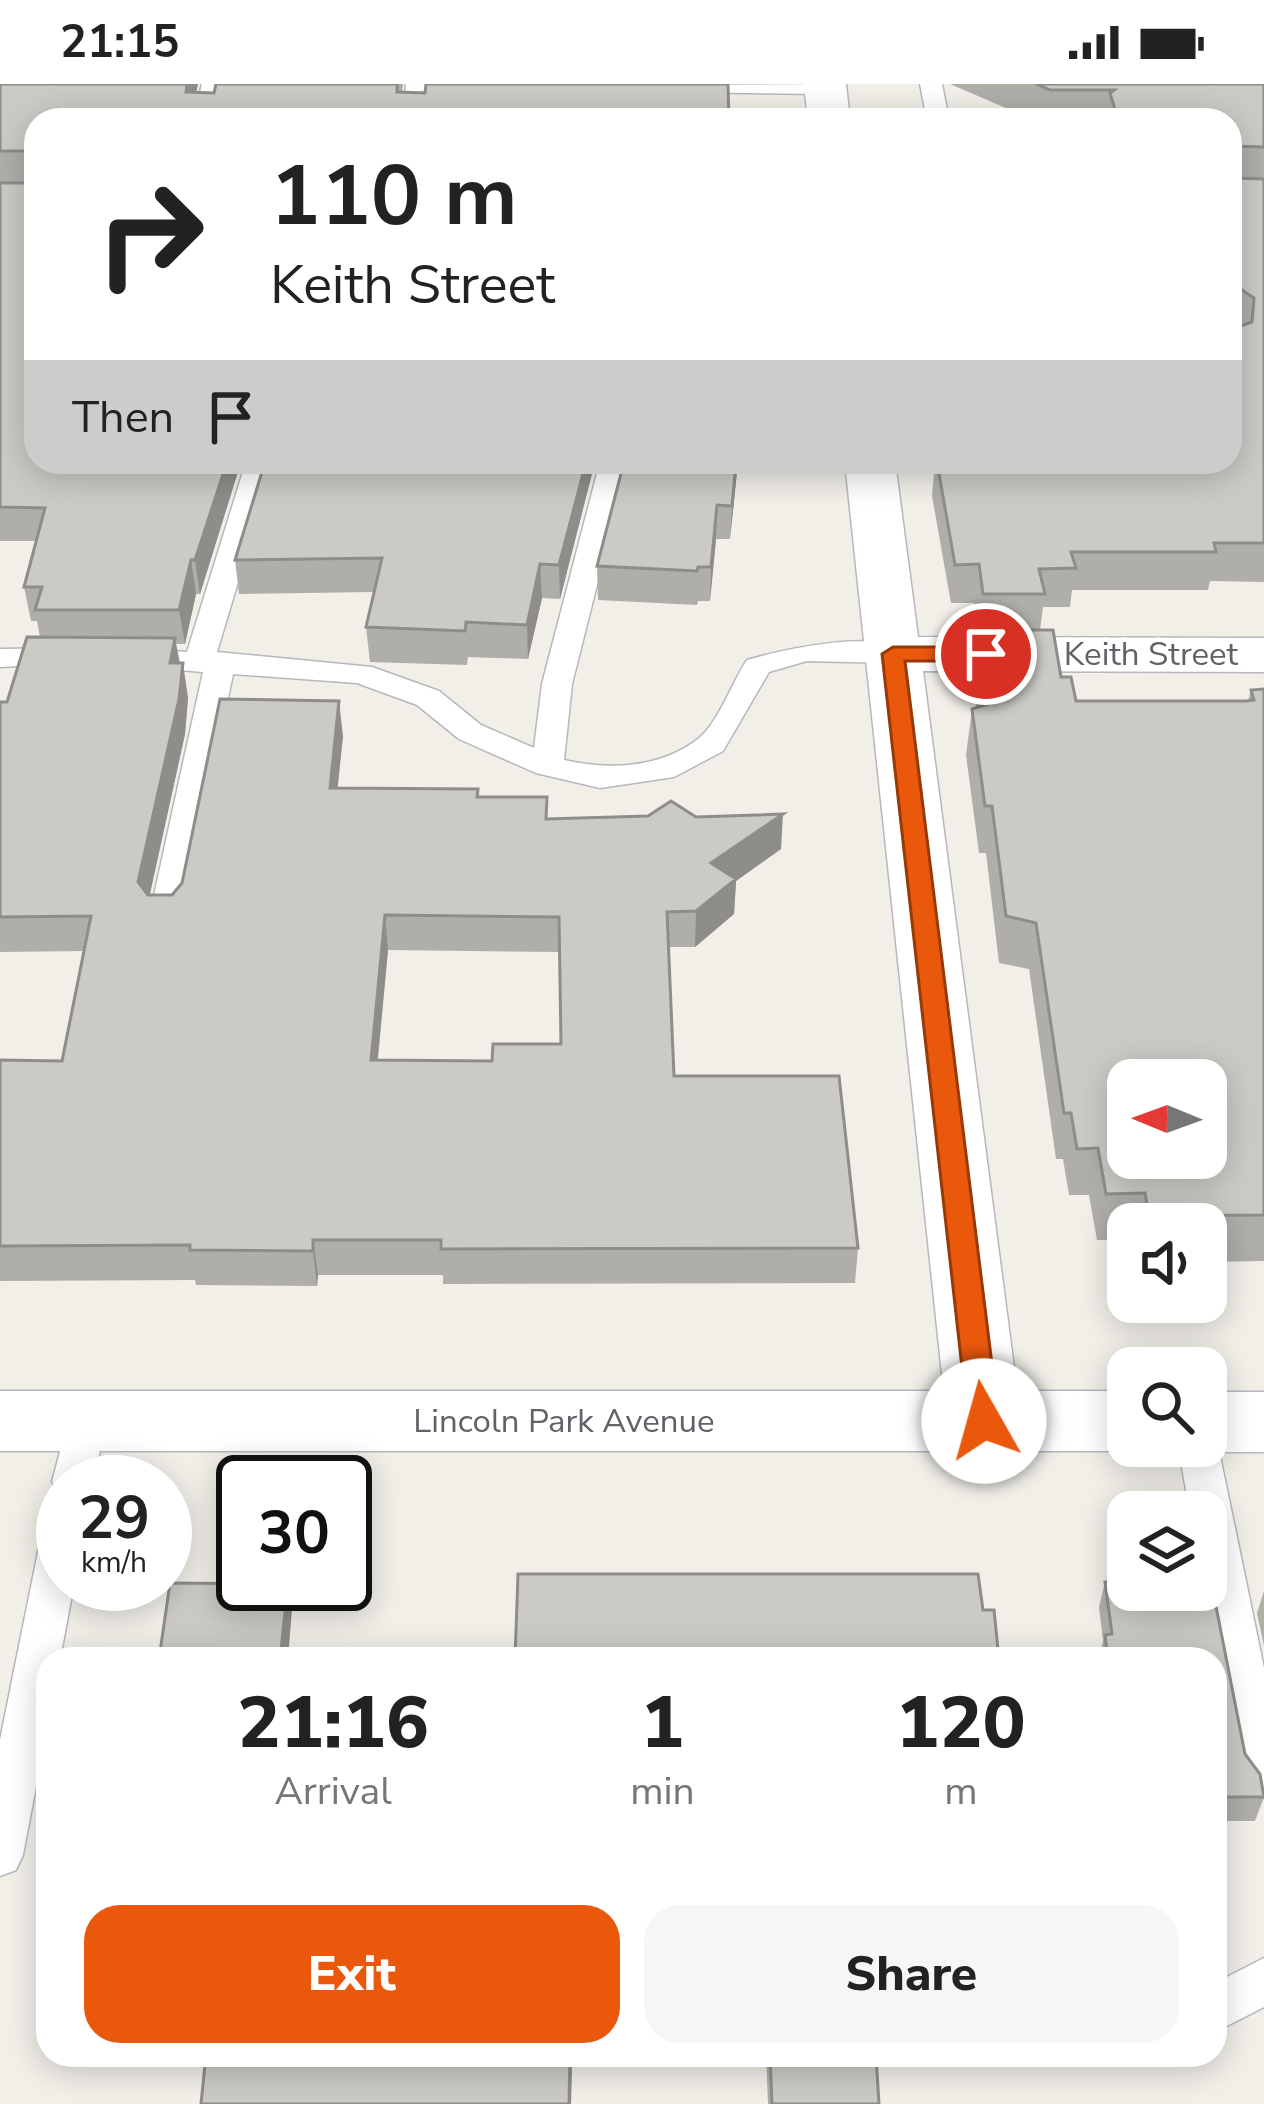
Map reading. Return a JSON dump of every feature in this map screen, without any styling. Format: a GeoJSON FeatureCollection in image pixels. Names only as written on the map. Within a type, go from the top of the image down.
{"type":"FeatureCollection","features":[{"type":"Feature","properties":{"kind":"street"},"geometry":{"type":"LineString","coordinates":[[871,474],[984,1421]]}},
{"type":"Feature","properties":{"kind":"street","name":"Keith Street"},"geometry":{"type":"LineString","coordinates":[[893,654],[1264,655]]}},
{"type":"Feature","properties":{"kind":"street","name":"Lincoln Park Avenue"},"geometry":{"type":"LineString","coordinates":[[0,1421],[79,1452],[984,1421],[1107,1421]]}},
{"type":"Feature","properties":{"kind":"street"},"geometry":{"type":"LineString","coordinates":[[1227,1421],[1264,1422]]}},
{"type":"Feature","properties":{"kind":"lane"},"geometry":{"type":"LineString","coordinates":[[650,84],[826,97]]}},
{"type":"Feature","properties":{"kind":"lane"},"geometry":{"type":"LineString","coordinates":[[166,918],[211,659],[257,474]]}},
{"type":"Feature","properties":{"kind":"lane"},"geometry":{"type":"LineString","coordinates":[[547,766],[557,684],[611,474]]}},
{"type":"Feature","properties":{"kind":"lane"},"geometry":{"type":"LineString","coordinates":[[0,658],[211,659],[362,674],[428,698],[470,732],[547,766],[600,778],[663,770],[712,745],[758,666],[806,652],[893,654]]}},
{"type":"Feature","properties":{"kind":"lane"},"geometry":{"type":"LineString","coordinates":[[1202,1467],[1264,1778]]}},
{"type":"Feature","properties":{"kind":"lane"},"geometry":{"type":"LineString","coordinates":[[0,1855],[14,1715],[42,1611]]}},
{"type":"Feature","properties":{"kind":"lane"},"geometry":{"type":"LineString","coordinates":[[1227,2002],[1264,1982]]}},
{"type":"Feature","properties":{"kind":"building"},"geometry":{"type":"Polygon","coordinates":[[[0,84],[187,84],[186,92],[214,93],[216,84],[397,84],[397,92],[425,93],[426,84],[728,84],[729,108],[24,108],[24,151],[0,151],[0,84]]]}},
{"type":"Feature","properties":{"kind":"building"},"geometry":{"type":"Polygon","coordinates":[[[1036,84],[1264,84],[1264,147],[1242,146],[1242,108],[1114,108],[1110,93],[1114,90],[1050,90],[1036,84]]]}},
{"type":"Feature","properties":{"kind":"building"},"geometry":{"type":"Polygon","coordinates":[[[1242,178],[1264,179],[1264,543],[1214,543],[1216,552],[1071,552],[1076,568],[1039,569],[1045,594],[983,594],[979,564],[955,565],[939,474],[1242,474],[1242,326],[1252,322],[1254,298],[1242,290],[1242,178]]]}},
{"type":"Feature","properties":{"kind":"building"},"geometry":{"type":"Polygon","coordinates":[[[0,183],[24,183],[24,474],[223,474],[195,560],[191,560],[179,610],[35,610],[42,587],[24,587],[45,508],[0,507],[0,183]]]}},
{"type":"Feature","properties":{"kind":"building"},"geometry":{"type":"Polygon","coordinates":[[[261,474],[583,474],[559,565],[540,564],[527,625],[466,622],[465,631],[366,627],[382,558],[235,560],[261,474]]]}},
{"type":"Feature","properties":{"kind":"building"},"geometry":{"type":"Polygon","coordinates":[[[621,474],[735,474],[732,506],[717,505],[711,567],[697,571],[597,566],[621,474]]]}},
{"type":"Feature","properties":{"kind":"building"},"geometry":{"type":"Polygon","coordinates":[[[989,630],[1053,630],[1061,677],[1071,677],[1076,701],[1246,701],[1254,700],[1251,690],[1264,689],[1264,1215],[1227,1215],[1227,1203],[1147,1203],[1145,1193],[1106,1194],[1098,1148],[1077,1149],[1071,1113],[1064,1113],[1036,923],[1006,916],[992,806],[985,806],[972,709],[988,704],[981,663],[994,663],[989,630]]]}},
{"type":"Feature","properties":{"kind":"building"},"geometry":{"type":"Polygon","coordinates":[[[27,637],[175,638],[170,663],[183,663],[179,699],[138,882],[148,895],[172,895],[182,883],[220,699],[339,701],[330,788],[478,789],[477,797],[547,797],[546,819],[648,816],[671,801],[696,817],[783,814],[711,863],[736,879],[696,911],[667,912],[674,1076],[839,1076],[858,1248],[441,1249],[441,1240],[313,1240],[313,1251],[190,1250],[190,1245],[0,1246],[0,1060],[62,1061],[91,916],[0,917],[0,702],[7,702],[27,637]],[[385,915],[371,1060],[492,1061],[493,1044],[561,1044],[559,917],[385,915]]]}},
{"type":"Feature","properties":{"kind":"building"},"geometry":{"type":"Polygon","coordinates":[[[518,1574],[978,1574],[983,1610],[994,1610],[998,1647],[515,1647],[518,1574]]]}},
{"type":"Feature","properties":{"kind":"building"},"geometry":{"type":"Polygon","coordinates":[[[192,1583],[216,1583],[216,1611],[285,1611],[281,1647],[161,1647],[166,1611],[192,1611],[192,1583]]]}},
{"type":"Feature","properties":{"kind":"building"},"geometry":{"type":"Polygon","coordinates":[[[1109,1611],[1217,1611],[1224,1647],[1106,1647],[1105,1635],[1112,1634],[1109,1611]]]}},
{"type":"Feature","properties":{"kind":"building"},"geometry":{"type":"Polygon","coordinates":[[[1227,1662],[1245,1754],[1260,1774],[1264,1797],[1227,1797],[1227,1662]]]}},
{"type":"Feature","properties":{"kind":"building"},"geometry":{"type":"Polygon","coordinates":[[[205,2067],[570,2067],[569,2104],[201,2104],[205,2067]]]}},
{"type":"Feature","properties":{"kind":"building"},"geometry":{"type":"Polygon","coordinates":[[[770,2067],[877,2067],[879,2104],[772,2104],[770,2067]]]}},
{"type":"Feature","properties":{"kind":"route"},"geometry":{"type":"LineString","coordinates":[[984,1421],[893,654],[986,654]]}}]}
